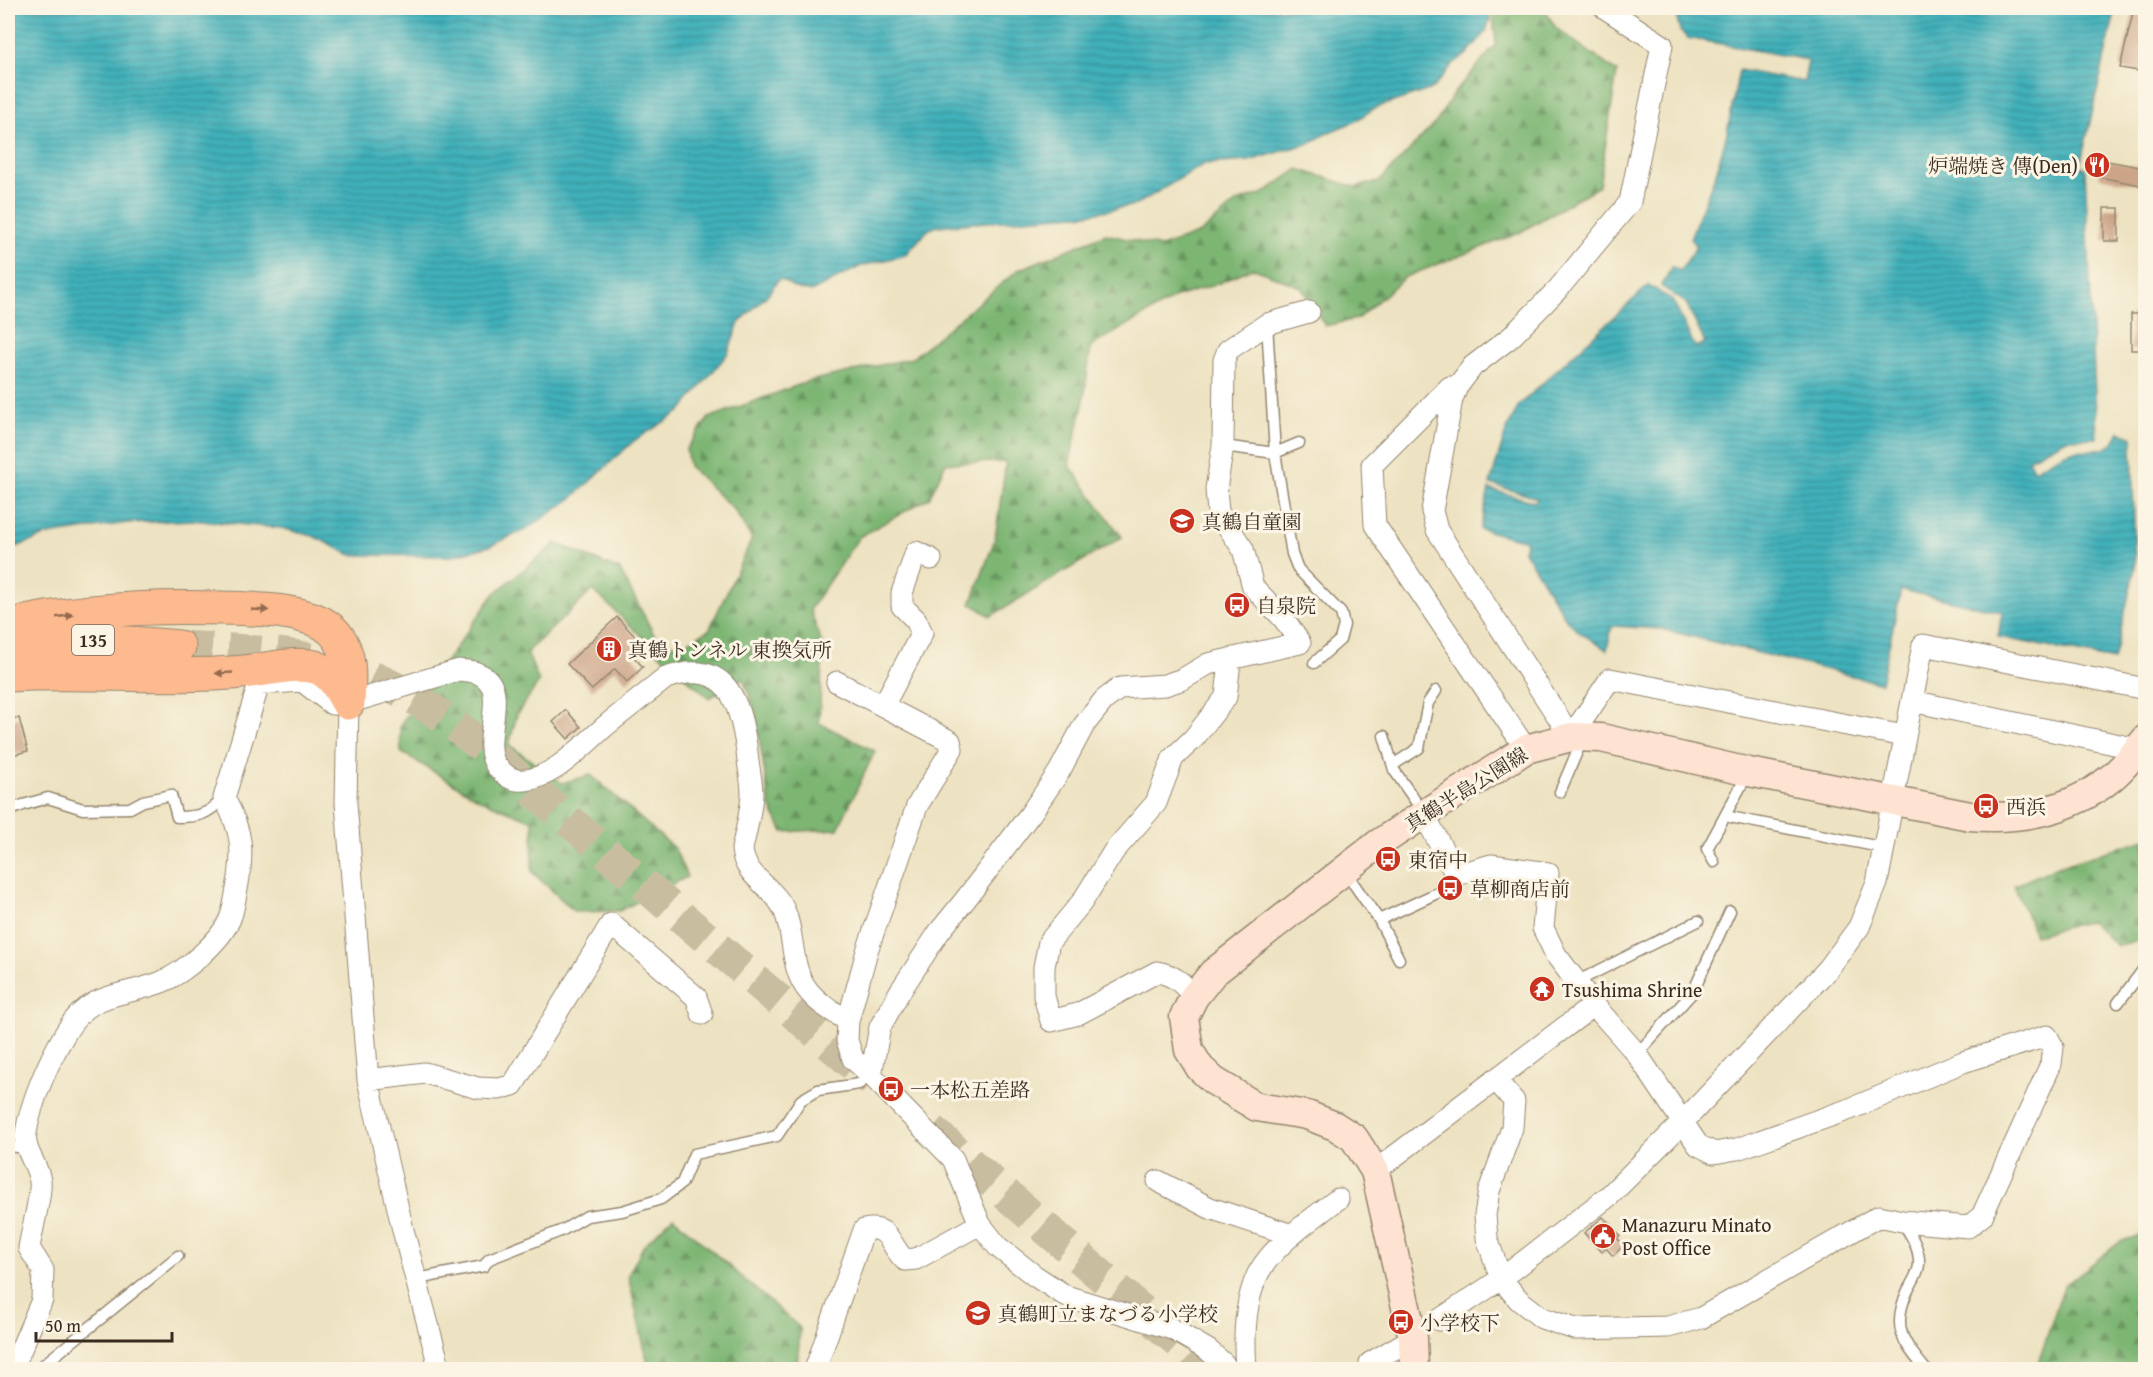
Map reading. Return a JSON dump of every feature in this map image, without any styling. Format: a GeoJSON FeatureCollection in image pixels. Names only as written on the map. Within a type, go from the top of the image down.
{"type":"FeatureCollection","features":[{"type":"Feature","properties":{"kind":"highway"},"geometry":{"type":"LineString","coordinates":[[8,626],[79,614],[146,608],[268,610],[305,616],[332,631],[344,647],[349,667],[348,703]]}},
{"type":"Feature","properties":{"kind":"highway","name":"135"},"geometry":{"type":"LineString","coordinates":[[8,646],[86,640],[179,647]]}},
{"type":"Feature","properties":{"kind":"highway"},"geometry":{"type":"LineString","coordinates":[[8,675],[212,674],[306,666],[322,670],[329,675],[337,683],[348,703]]}},
{"type":"Feature","properties":{"kind":"main road","name":"真鶴半島公園線"},"geometry":{"type":"LineString","coordinates":[[1414,1370],[1413,1338],[1375,1171],[1354,1138],[1335,1125],[1307,1115],[1257,1107],[1232,1093],[1207,1074],[1189,1050],[1185,1037],[1184,1017],[1194,997],[1213,973],[1378,844],[1526,749],[1577,737],[1601,738],[1749,772],[1970,816],[1992,818],[2038,813],[2066,806],[2113,777],[2142,744]]}},
{"type":"Feature","properties":{"kind":"street"},"geometry":{"type":"LineString","coordinates":[[1605,8],[1662,45],[1630,202],[1558,288],[1511,337],[1473,366],[1457,387],[1452,399],[1432,511],[1437,530],[1577,737],[1610,679],[1904,736]]}},
{"type":"Feature","properties":{"kind":"street"},"geometry":{"type":"LineString","coordinates":[[871,1075],[880,1027],[899,993],[939,932],[1059,772],[1084,725],[1104,700],[1120,688],[1165,685],[1183,679],[1209,664],[1300,643],[1284,619],[1253,587],[1243,549],[1218,512],[1216,489],[1223,446],[1224,360],[1228,350],[1267,324],[1309,312]]}},
{"type":"Feature","properties":{"kind":"street"},"geometry":{"type":"LineString","coordinates":[[1457,387],[1450,387],[1372,465],[1375,525],[1526,749]]}},
{"type":"Feature","properties":{"kind":"street"},"geometry":{"type":"LineString","coordinates":[[884,706],[922,633],[916,620],[902,606],[902,593],[916,552],[931,559]]}},
{"type":"Feature","properties":{"kind":"street"},"geometry":{"type":"LineString","coordinates":[[1438,1320],[1501,1279],[1609,1196],[1683,1122],[1828,969],[1859,927],[1876,883],[1885,848],[1904,736],[1923,645],[2145,689]]}},
{"type":"Feature","properties":{"kind":"street"},"geometry":{"type":"LineString","coordinates":[[1194,997],[1170,974],[1157,972],[1077,1014],[1051,1021],[1044,996],[1044,967],[1049,942],[1082,902],[1114,851],[1156,803],[1173,758],[1194,738],[1226,697],[1230,661]]}},
{"type":"Feature","properties":{"kind":"street"},"geometry":{"type":"LineString","coordinates":[[18,1367],[42,1300],[43,1270],[29,1248],[40,1181],[17,1147],[26,1134],[39,1087],[67,1030],[91,1003],[111,995],[160,982],[186,969],[215,941],[231,918],[241,867],[242,842],[224,798],[259,684],[302,681],[332,704],[348,703],[459,670],[478,674],[491,682],[495,695],[489,750],[495,765],[504,775],[518,780],[536,778],[558,766],[666,678],[694,671],[704,672],[718,680],[735,700],[744,737],[752,792],[742,849],[743,858],[748,870],[777,899],[785,911],[797,970],[803,983],[826,1007],[848,1021]]}},
{"type":"Feature","properties":{"kind":"street"},"geometry":{"type":"LineString","coordinates":[[837,682],[950,741],[952,749],[916,806],[867,951],[848,1021],[847,1040],[853,1059],[953,1159],[980,1224],[998,1247],[1035,1276],[1066,1296],[1172,1329],[1208,1350],[1224,1364],[1227,1370]]}},
{"type":"Feature","properties":{"kind":"street"},"geometry":{"type":"LineString","coordinates":[[1912,701],[2142,744]]}},
{"type":"Feature","properties":{"kind":"street"},"geometry":{"type":"LineString","coordinates":[[348,703],[346,802],[368,1080],[403,1230],[440,1370]]}},
{"type":"Feature","properties":{"kind":"street"},"geometry":{"type":"LineString","coordinates":[[1424,814],[1456,875],[1491,865],[1548,873],[1543,928],[1556,955],[1594,1005],[1637,1054],[1698,1144],[1714,1153],[1737,1149],[1850,1109],[1963,1062],[2047,1036],[2053,1047],[2051,1064],[1982,1216],[1968,1227],[1902,1221],[1879,1216],[1701,1318],[1668,1328],[1575,1329],[1542,1318],[1519,1300],[1501,1279],[1487,1238],[1485,1215],[1490,1191],[1512,1128],[1514,1101],[1495,1079]]}},
{"type":"Feature","properties":{"kind":"street"},"geometry":{"type":"LineString","coordinates":[[368,1080],[425,1073],[478,1088],[499,1089],[513,1085],[611,924],[696,997],[702,1014]]}},
{"type":"Feature","properties":{"kind":"street"},"geometry":{"type":"LineString","coordinates":[[1375,1171],[1594,1005]]}},
{"type":"Feature","properties":{"kind":"street"},"geometry":{"type":"LineString","coordinates":[[1158,1181],[1210,1208],[1292,1235]]}},
{"type":"Feature","properties":{"kind":"street"},"geometry":{"type":"LineString","coordinates":[[1246,1370],[1244,1334],[1254,1282],[1272,1254],[1338,1199]]}},
{"type":"Feature","properties":{"kind":"street"},"geometry":{"type":"LineString","coordinates":[[815,1370],[864,1230],[873,1228],[883,1231],[891,1240],[898,1255],[905,1260],[916,1259],[980,1224]]}},
{"type":"Feature","properties":{"kind":"street"},"geometry":{"type":"LineString","coordinates":[[1370,1364],[1413,1338]]}},
{"type":"Feature","properties":{"kind":"lane"},"geometry":{"type":"LineString","coordinates":[[1267,324],[1275,453],[1292,554],[1298,569],[1341,613],[1344,626],[1340,640],[1314,663]]}},
{"type":"Feature","properties":{"kind":"lane"},"geometry":{"type":"LineString","coordinates":[[1223,446],[1275,453],[1299,442]]}},
{"type":"Feature","properties":{"kind":"lane"},"geometry":{"type":"LineString","coordinates":[[1393,765],[1419,748],[1428,703],[1436,691]]}},
{"type":"Feature","properties":{"kind":"lane"},"geometry":{"type":"LineString","coordinates":[[1384,736],[1394,770],[1424,814]]}},
{"type":"Feature","properties":{"kind":"lane"},"geometry":{"type":"LineString","coordinates":[[1560,792],[1577,737]]}},
{"type":"Feature","properties":{"kind":"lane"},"geometry":{"type":"LineString","coordinates":[[1714,862],[1707,849],[1749,772]]}},
{"type":"Feature","properties":{"kind":"lane"},"geometry":{"type":"LineString","coordinates":[[8,811],[48,798],[83,809],[130,808],[143,801],[171,795],[177,817],[196,817],[212,810],[224,798]]}},
{"type":"Feature","properties":{"kind":"lane"},"geometry":{"type":"LineString","coordinates":[[1725,816],[1885,848]]}},
{"type":"Feature","properties":{"kind":"lane"},"geometry":{"type":"LineString","coordinates":[[1344,870],[1379,920],[1400,959]]}},
{"type":"Feature","properties":{"kind":"lane"},"geometry":{"type":"LineString","coordinates":[[1379,920],[1450,887],[1456,875]]}},
{"type":"Feature","properties":{"kind":"lane"},"geometry":{"type":"LineString","coordinates":[[1637,1054],[1693,992],[1730,911]]}},
{"type":"Feature","properties":{"kind":"lane"},"geometry":{"type":"LineString","coordinates":[[1576,982],[1698,921]]}},
{"type":"Feature","properties":{"kind":"lane"},"geometry":{"type":"LineString","coordinates":[[2118,1003],[2145,966]]}},
{"type":"Feature","properties":{"kind":"lane"},"geometry":{"type":"LineString","coordinates":[[417,1280],[484,1266],[489,1259],[563,1230],[587,1216],[621,1211],[661,1199],[682,1183],[694,1154],[777,1136],[801,1100],[818,1090],[859,1084],[871,1075]]}},
{"type":"Feature","properties":{"kind":"lane"},"geometry":{"type":"LineString","coordinates":[[1902,1221],[1914,1241],[1920,1266],[1902,1303],[1900,1331],[1906,1346],[1926,1370]]}},
{"type":"Feature","properties":{"kind":"lane"},"geometry":{"type":"LineString","coordinates":[[18,1367],[178,1256]]}},
{"type":"Feature","properties":{"kind":"green space"},"geometry":{"type":"Polygon","coordinates":[[[1492,8],[1544,8],[1556,28],[1617,72],[1599,186],[1519,233],[1405,277],[1357,319],[1325,326],[1301,287],[1252,268],[1217,284],[1176,297],[1091,346],[1083,405],[1069,465],[1122,537],[991,616],[971,604],[995,539],[1006,462],[946,463],[929,498],[859,537],[810,609],[823,647],[819,723],[875,751],[838,829],[783,832],[770,806],[755,711],[743,678],[709,698],[593,590],[527,652],[539,682],[517,714],[509,745],[562,783],[591,775],[675,849],[687,877],[619,911],[575,912],[532,872],[533,821],[481,800],[401,752],[400,725],[495,593],[556,543],[620,570],[657,640],[680,646],[709,630],[752,539],[735,511],[689,466],[686,449],[709,418],[809,381],[912,358],[1018,270],[1106,234],[1161,247],[1200,233],[1237,202],[1264,193],[1298,169],[1355,187],[1379,182],[1437,121],[1454,93],[1496,45],[1492,8]]]}},
{"type":"Feature","properties":{"kind":"green space"},"geometry":{"type":"Polygon","coordinates":[[[2145,839],[2145,938],[2117,946],[2090,921],[2035,935],[2014,886],[2052,869],[2145,839]]]}},
{"type":"Feature","properties":{"kind":"green space"},"geometry":{"type":"Polygon","coordinates":[[[673,1217],[800,1328],[797,1369],[649,1369],[628,1275],[644,1245],[673,1217]]]}},
{"type":"Feature","properties":{"kind":"green space"},"geometry":{"type":"Polygon","coordinates":[[[2145,1233],[2145,1369],[2036,1369],[2064,1286],[2120,1242],[2145,1233]]]}},
{"type":"Feature","properties":{"kind":"water"},"geometry":{"type":"Polygon","coordinates":[[[8,8],[1489,8],[1490,19],[1486,32],[1466,55],[1454,63],[1432,89],[1375,108],[1354,122],[1310,143],[1249,161],[1204,164],[1136,205],[1087,214],[937,226],[928,230],[905,255],[861,266],[811,292],[795,288],[781,279],[778,280],[768,294],[739,323],[728,353],[680,412],[635,440],[570,500],[525,530],[490,546],[452,556],[351,555],[313,536],[281,528],[192,520],[127,523],[48,535],[8,550],[8,8]]]}},
{"type":"Feature","properties":{"kind":"water"},"geometry":{"type":"Polygon","coordinates":[[[1674,8],[2116,8],[2080,166],[2085,168],[2097,438],[2067,439],[2028,459],[2034,470],[2067,452],[2106,448],[2116,439],[2120,431],[2132,437],[2135,568],[2114,660],[1998,637],[2002,612],[1901,590],[1881,683],[1661,629],[1612,626],[1607,650],[1579,632],[1566,619],[1524,551],[1526,541],[1480,529],[1489,489],[1535,502],[1537,498],[1490,484],[1506,431],[1519,405],[1649,285],[1673,301],[1695,347],[1705,343],[1686,303],[1661,286],[1672,267],[1680,271],[1697,246],[1690,238],[1716,173],[1727,133],[1739,70],[1804,82],[1808,60],[1688,38],[1680,31],[1674,8]]]}},
{"type":"Feature","properties":{"kind":"building"},"geometry":{"type":"Polygon","coordinates":[[[2134,8],[2145,8],[2145,72],[2120,68],[2134,8]]]}},
{"type":"Feature","properties":{"kind":"building"},"geometry":{"type":"Polygon","coordinates":[[[2102,160],[2145,168],[2145,186],[2099,177],[2102,160]]]}},
{"type":"Feature","properties":{"kind":"building"},"geometry":{"type":"Polygon","coordinates":[[[2104,208],[2119,208],[2119,241],[2104,241],[2104,208]]]}},
{"type":"Feature","properties":{"kind":"building"},"geometry":{"type":"Polygon","coordinates":[[[2131,314],[2145,314],[2145,350],[2131,350],[2131,314]]]}},
{"type":"Feature","properties":{"kind":"building","name":"真鶴トンネル 東換気所"},"geometry":{"type":"Polygon","coordinates":[[[617,617],[642,644],[631,654],[643,667],[627,682],[615,669],[592,690],[567,664],[617,617]]]}},
{"type":"Feature","properties":{"kind":"building"},"geometry":{"type":"Polygon","coordinates":[[[566,710],[581,727],[568,739],[553,722],[566,710]]]}},
{"type":"Feature","properties":{"kind":"building"},"geometry":{"type":"Polygon","coordinates":[[[19,718],[28,751],[8,756],[8,721],[19,718]]]}},
{"type":"Feature","properties":{"kind":"building","name":"Manazuru Minato Post Office"},"geometry":{"type":"Polygon","coordinates":[[[1603,1217],[1620,1235],[1617,1238],[1624,1245],[1613,1256],[1606,1248],[1602,1252],[1584,1233],[1603,1217]]]}},
{"type":"Feature","properties":{"kind":"tunnel"},"geometry":{"type":"LineString","coordinates":[[179,647],[260,652],[320,661],[359,672],[415,699],[483,747],[873,1081]]}},
{"type":"Feature","properties":{"kind":"tunnel"},"geometry":{"type":"LineString","coordinates":[[931,1130],[1211,1370]]}},
{"type":"Feature","properties":{"kind":"place","name":"炉端焼き 傳(Den)"},"geometry":{"type":"Point","coordinates":[2097,165]}},
{"type":"Feature","properties":{"kind":"place","name":"真鶴自童園"},"geometry":{"type":"Point","coordinates":[1182,521]}},
{"type":"Feature","properties":{"kind":"place","name":"自泉院"},"geometry":{"type":"Point","coordinates":[1237,605]}},
{"type":"Feature","properties":{"kind":"place","name":"真鶴トンネル 東換気所"},"geometry":{"type":"Point","coordinates":[609,649]}},
{"type":"Feature","properties":{"kind":"place","name":"西浜"},"geometry":{"type":"Point","coordinates":[1986,806]}},
{"type":"Feature","properties":{"kind":"place","name":"東宿中"},"geometry":{"type":"Point","coordinates":[1388,859]}},
{"type":"Feature","properties":{"kind":"place","name":"草柳商店前"},"geometry":{"type":"Point","coordinates":[1450,888]}},
{"type":"Feature","properties":{"kind":"place","name":"Tsushima Shrine"},"geometry":{"type":"Point","coordinates":[1542,989]}},
{"type":"Feature","properties":{"kind":"place","name":"一本松五差路"},"geometry":{"type":"Point","coordinates":[891,1089]}},
{"type":"Feature","properties":{"kind":"place","name":"Manazuru Minato Post Office"},"geometry":{"type":"Point","coordinates":[1603,1236]}},
{"type":"Feature","properties":{"kind":"place","name":"真鶴町立まなづる小学校"},"geometry":{"type":"Point","coordinates":[978,1313]}},
{"type":"Feature","properties":{"kind":"place","name":"小学校下"},"geometry":{"type":"Point","coordinates":[1401,1322]}}]}
